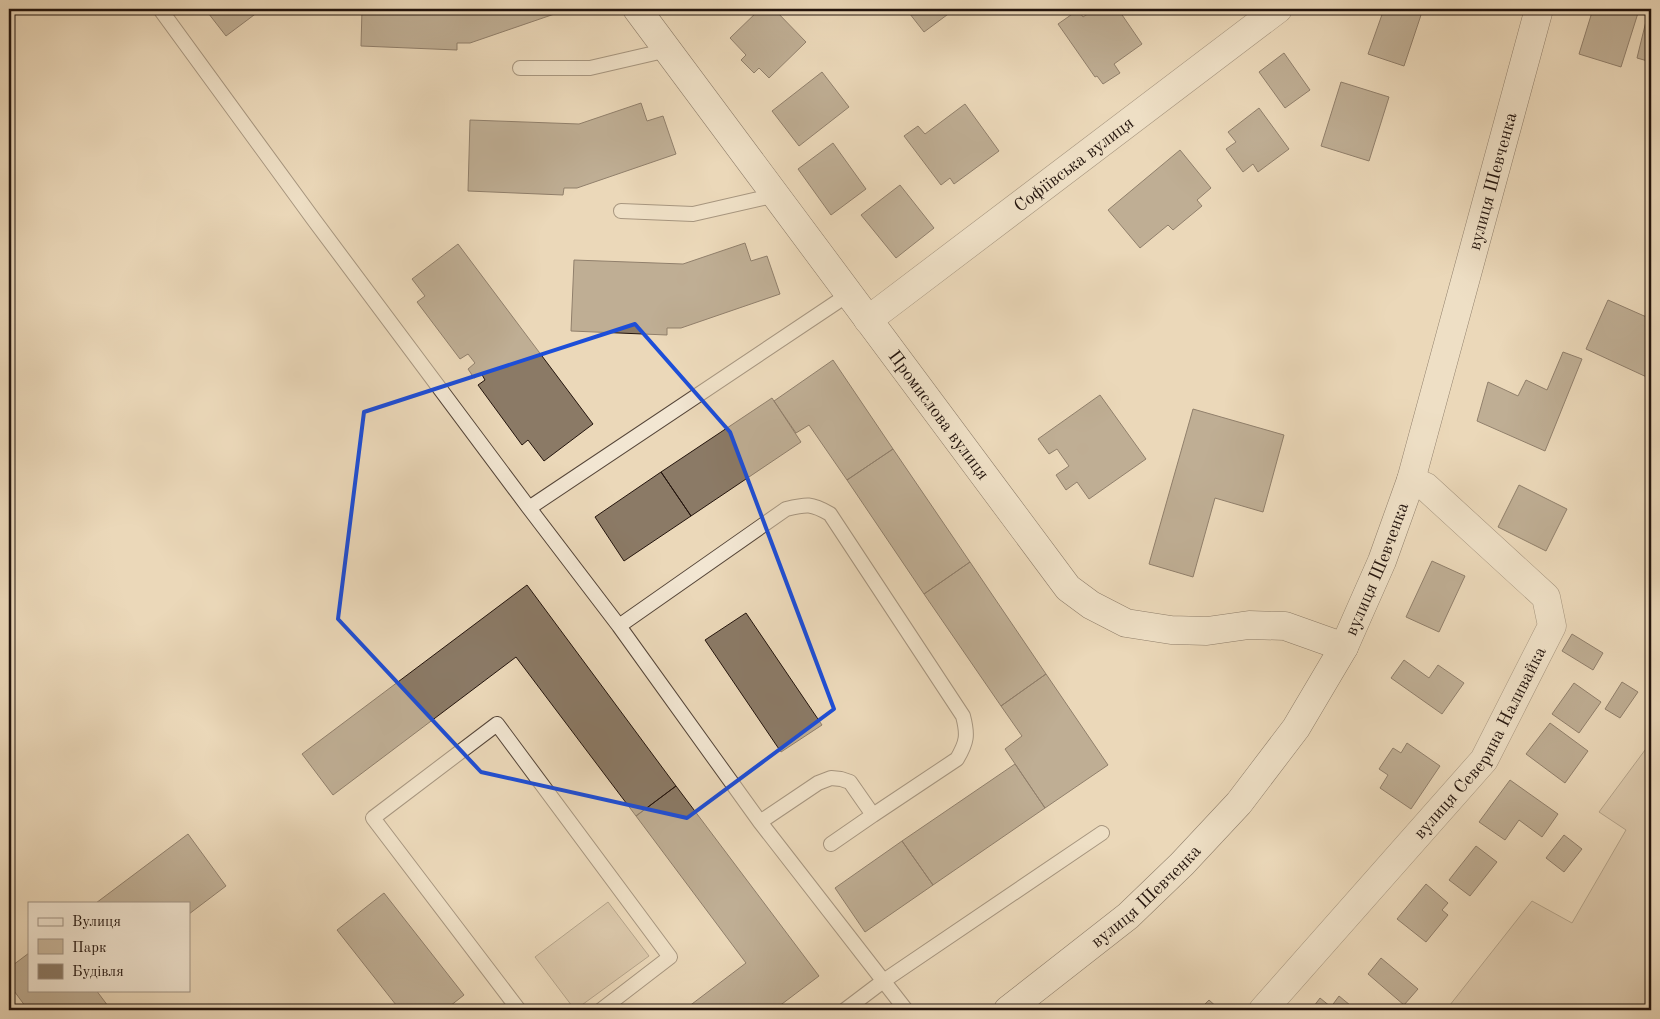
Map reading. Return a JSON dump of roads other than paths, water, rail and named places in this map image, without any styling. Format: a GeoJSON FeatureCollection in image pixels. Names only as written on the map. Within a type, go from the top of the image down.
{"type":"FeatureCollection","features":[{"type":"Feature","properties":{"kind":"street","name":"Промислова вулиця"},"geometry":{"type":"LineString","coordinates":[[637,9],[1068,588],[1090,605],[1126,623],[1171,630],[1207,631],[1249,625],[1285,626],[1344,647]]}},
{"type":"Feature","properties":{"kind":"street","name":"Софіївська вулиця"},"geometry":{"type":"LineString","coordinates":[[868,320],[1278,9]]}},
{"type":"Feature","properties":{"kind":"street","name":"вулиця Шевченка"},"geometry":{"type":"LineString","coordinates":[[1008,1010],[1128,916],[1189,858],[1239,803],[1296,728],[1344,647],[1382,561],[1411,480],[1539,9]]}},
{"type":"Feature","properties":{"kind":"street","name":"вулиця Северина Наливайка"},"geometry":{"type":"LineString","coordinates":[[1263,1010],[1484,760],[1552,626],[1546,597],[1426,487],[1411,480]]}},
{"type":"Feature","properties":{"kind":"lane"},"geometry":{"type":"LineString","coordinates":[[160,9],[314,220],[529,508],[620,626],[760,822],[882,982],[906,1010]]}},
{"type":"Feature","properties":{"kind":"lane"},"geometry":{"type":"LineString","coordinates":[[520,68],[590,68],[668,50]]}},
{"type":"Feature","properties":{"kind":"lane"},"geometry":{"type":"LineString","coordinates":[[621,211],[693,214],[776,195]]}},
{"type":"Feature","properties":{"kind":"lane"},"geometry":{"type":"LineString","coordinates":[[529,508],[849,294]]}},
{"type":"Feature","properties":{"kind":"lane"},"geometry":{"type":"LineString","coordinates":[[620,626],[786,509],[802,505],[816,506],[830,514],[963,716],[967,731],[964,746],[957,759],[831,844]]}},
{"type":"Feature","properties":{"kind":"lane"},"geometry":{"type":"LineString","coordinates":[[519,1010],[373,818],[497,724],[670,957],[601,1010]]}},
{"type":"Feature","properties":{"kind":"lane"},"geometry":{"type":"LineString","coordinates":[[760,822],[818,783],[831,778],[850,782],[873,815]]}},
{"type":"Feature","properties":{"kind":"lane"},"geometry":{"type":"LineString","coordinates":[[845,1010],[882,982],[1102,833]]}}]}
